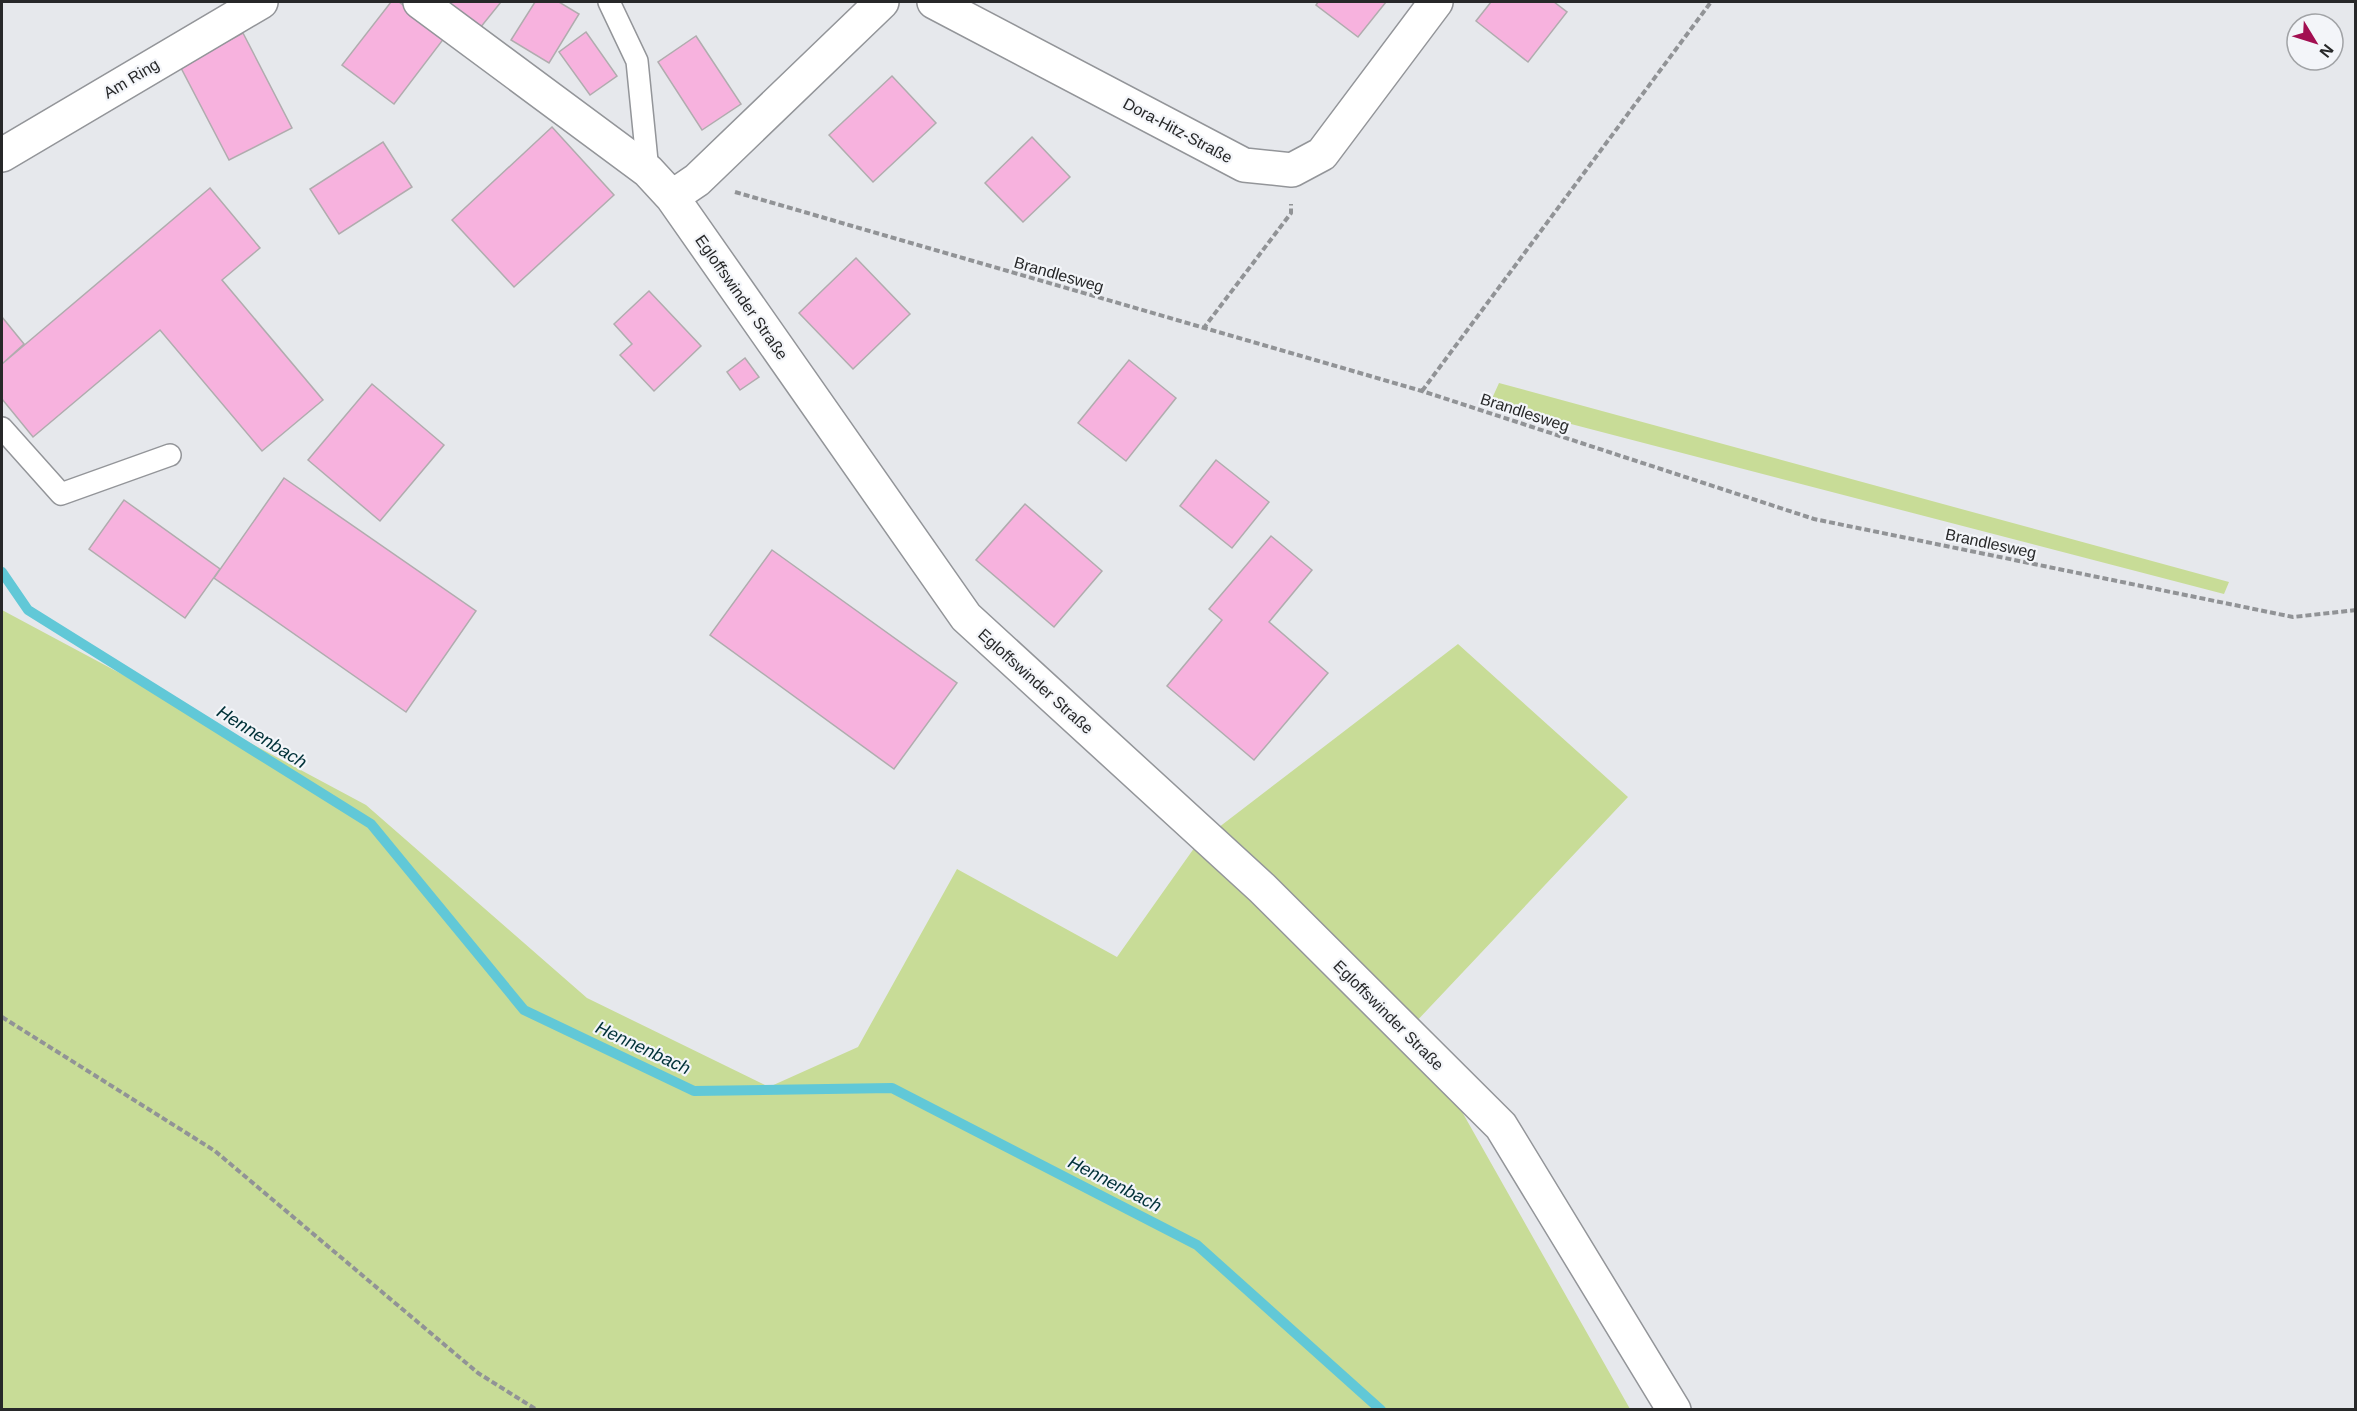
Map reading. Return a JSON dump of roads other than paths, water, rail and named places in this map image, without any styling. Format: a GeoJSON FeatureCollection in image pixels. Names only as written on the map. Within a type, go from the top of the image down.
{"type":"FeatureCollection","features":[{"type":"Feature","properties":{"kind":"street","name":"Am Ring"},"geometry":{"type":"LineString","coordinates":[[2,155],[261,2]]}},
{"type":"Feature","properties":{"kind":"street","name":"Egloffswinder Straße"},"geometry":{"type":"LineString","coordinates":[[420,2],[648,171],[684,189],[966,617],[1262,888],[1501,1126],[1674,1410]]}},
{"type":"Feature","properties":{"kind":"street"},"geometry":{"type":"LineString","coordinates":[[684,189],[882,2]]}},
{"type":"Feature","properties":{"kind":"street","name":"Dora-Hitz-Straße"},"geometry":{"type":"LineString","coordinates":[[934,2],[1244,165],[1292,170],[1322,154],[1436,2]]}},
{"type":"Feature","properties":{"kind":"lane"},"geometry":{"type":"LineString","coordinates":[[609,2],[637,61],[648,171]]}},
{"type":"Feature","properties":{"kind":"lane"},"geometry":{"type":"LineString","coordinates":[[2,428],[61,494],[170,455]]}},
{"type":"Feature","properties":{"kind":"waterway","name":"Hennenbach"},"geometry":{"type":"LineString","coordinates":[[2,572],[28,610],[371,824],[524,1010],[694,1091],[892,1088],[1197,1245],[1381,1410]]}}]}
